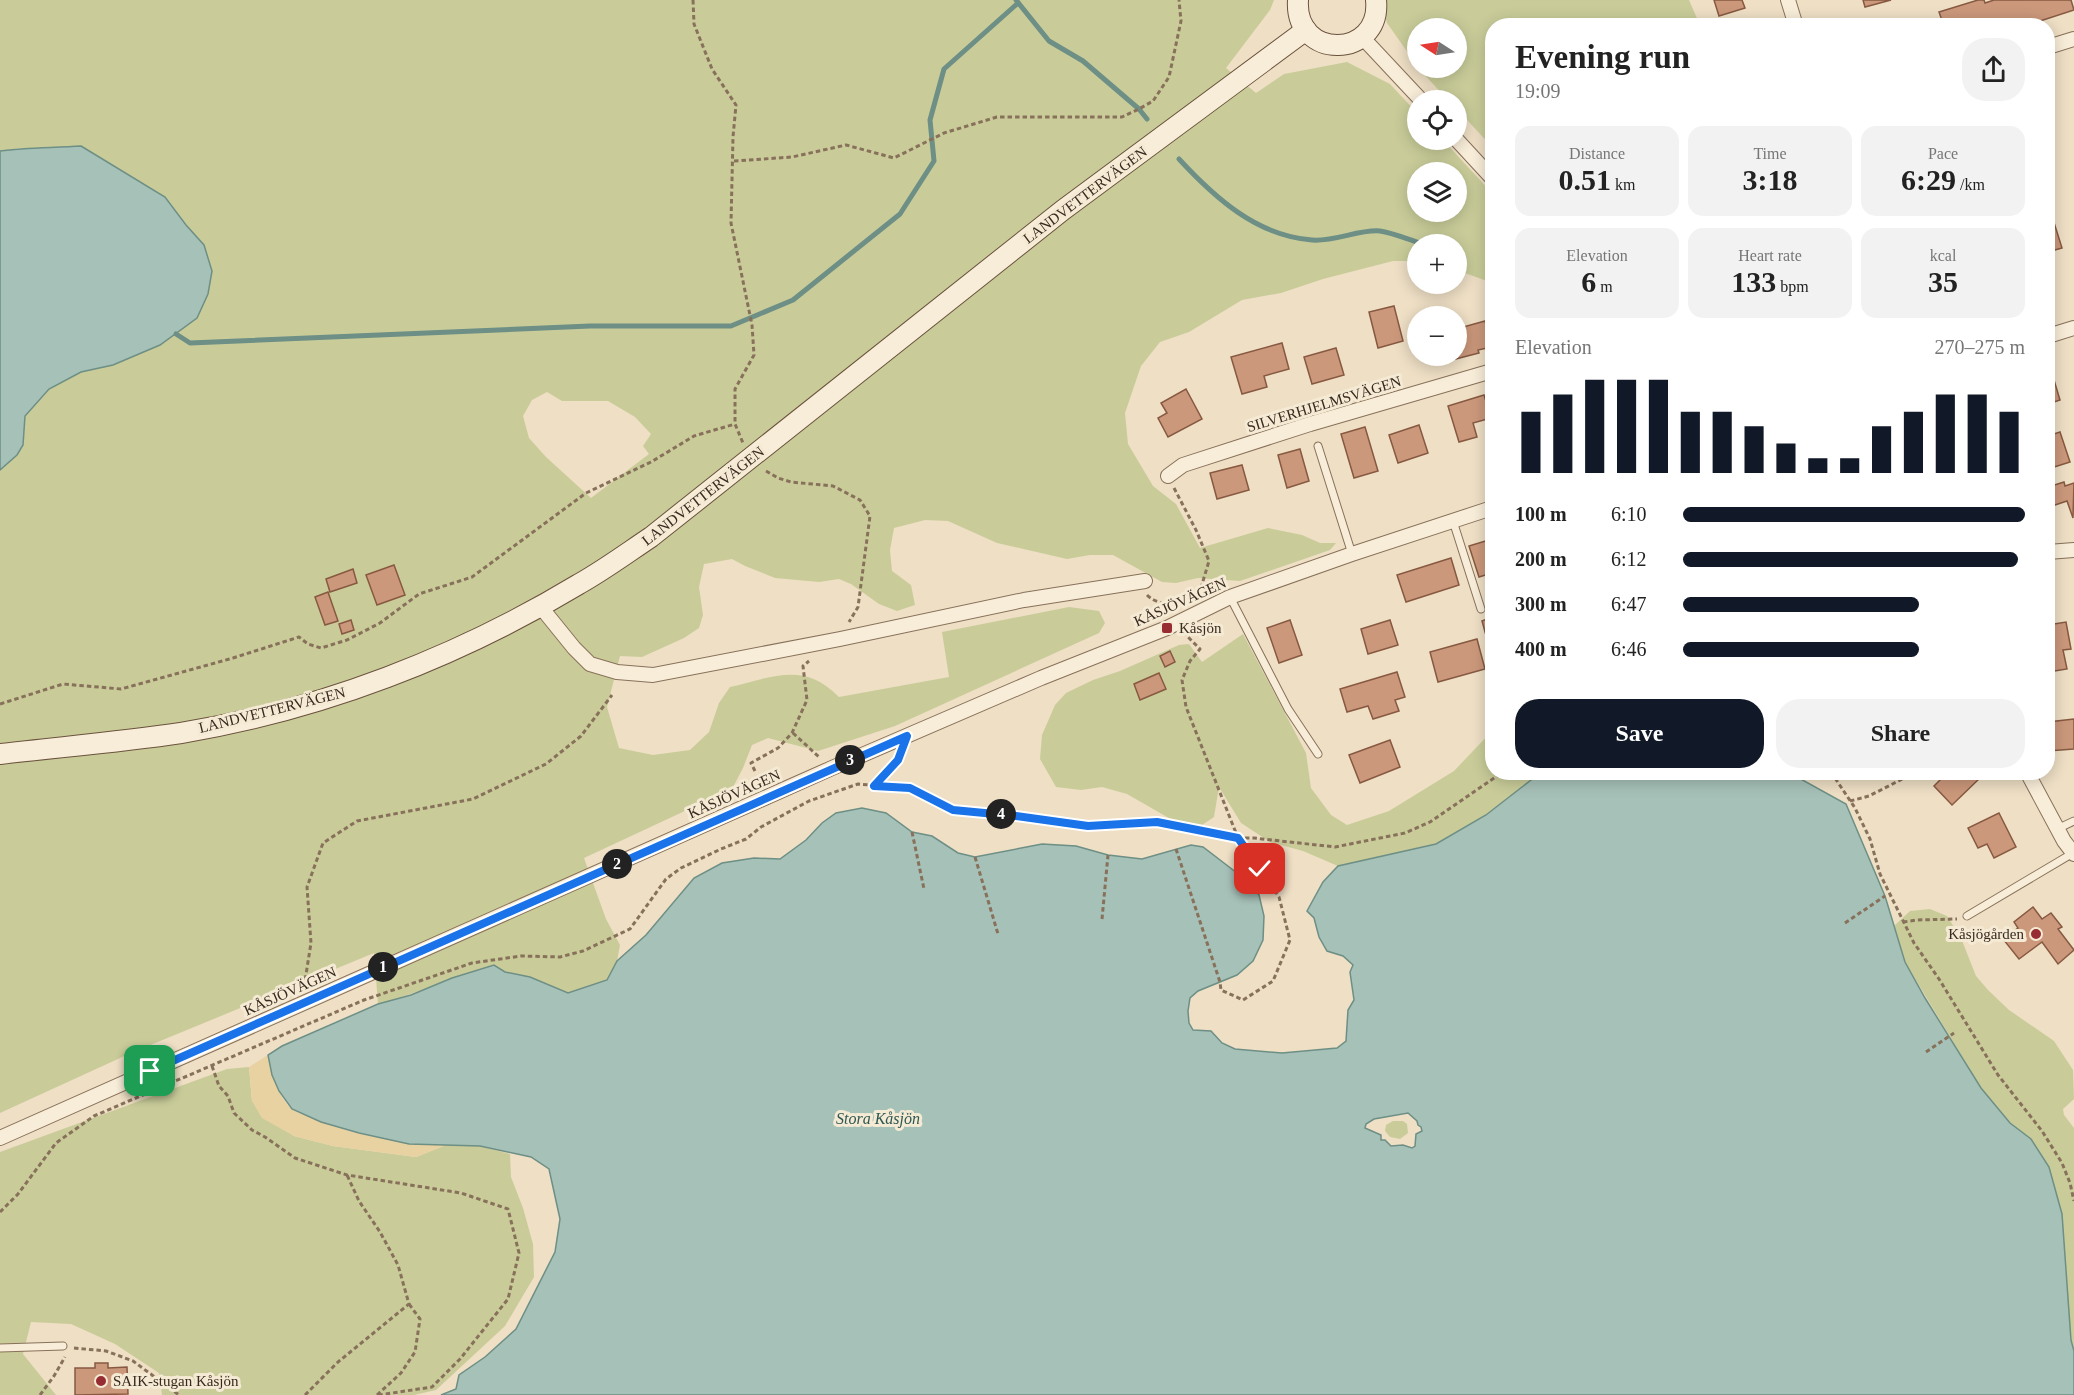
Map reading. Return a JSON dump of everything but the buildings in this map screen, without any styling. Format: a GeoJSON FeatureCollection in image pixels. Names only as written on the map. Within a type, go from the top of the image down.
{"type":"FeatureCollection","features":[{"type":"Feature","properties":{"kind":"street"},"geometry":{"type":"LineString","coordinates":[[1298,0],[1299,13],[1306,30],[1320,42],[1333,45],[1346,45],[1362,37],[1374,21],[1377,9],[1376,0]]}},
{"type":"Feature","properties":{"kind":"street"},"geometry":{"type":"LineString","coordinates":[[1788,0],[1794,18]]}},
{"type":"Feature","properties":{"kind":"street","name":"LANDVETTERVÄGEN"},"geometry":{"type":"LineString","coordinates":[[0,754],[181,733],[300,706],[395,675],[453,650],[580,584],[651,537],[1028,237],[1306,30]]}},
{"type":"Feature","properties":{"kind":"street"},"geometry":{"type":"LineString","coordinates":[[1362,37],[1412,90]]}},
{"type":"Feature","properties":{"kind":"street"},"geometry":{"type":"LineString","coordinates":[[2055,45],[2074,39]]}},
{"type":"Feature","properties":{"kind":"street"},"geometry":{"type":"LineString","coordinates":[[1466,150],[1485,170]]}},
{"type":"Feature","properties":{"kind":"street"},"geometry":{"type":"LineString","coordinates":[[2055,334],[2074,328]]}},
{"type":"Feature","properties":{"kind":"street","name":"SILVERHJELMSVÄGEN"},"geometry":{"type":"LineString","coordinates":[[1168,476],[1183,465],[1278,434],[1485,373]]}},
{"type":"Feature","properties":{"kind":"street","name":"KÅSJÖVÄGEN"},"geometry":{"type":"LineString","coordinates":[[0,1138],[832,768],[1230,597],[1485,510]]}},
{"type":"Feature","properties":{"kind":"street"},"geometry":{"type":"LineString","coordinates":[[2055,551],[2074,550]]}},
{"type":"Feature","properties":{"kind":"street"},"geometry":{"type":"LineString","coordinates":[[540,606],[590,664],[617,672],[653,675],[840,639],[1023,600],[1146,581]]}},
{"type":"Feature","properties":{"kind":"street"},"geometry":{"type":"LineString","coordinates":[[2030,780],[2057,829],[2074,854]]}},
{"type":"Feature","properties":{"kind":"lane"},"geometry":{"type":"LineString","coordinates":[[1318,447],[1352,554]]}},
{"type":"Feature","properties":{"kind":"lane"},"geometry":{"type":"LineString","coordinates":[[1453,521],[1481,609]]}},
{"type":"Feature","properties":{"kind":"lane"},"geometry":{"type":"LineString","coordinates":[[1230,597],[1288,709],[1317,754]]}},
{"type":"Feature","properties":{"kind":"lane"},"geometry":{"type":"LineString","coordinates":[[2057,829],[2074,821]]}},
{"type":"Feature","properties":{"kind":"lane"},"geometry":{"type":"LineString","coordinates":[[1967,916],[2074,854]]}},
{"type":"Feature","properties":{"kind":"lane"},"geometry":{"type":"LineString","coordinates":[[0,1348],[67,1347]]}},
{"type":"Feature","properties":{"kind":"path"},"geometry":{"type":"LineString","coordinates":[[693,0],[694,24],[712,69],[736,105],[731,222],[752,325],[754,355],[735,389],[735,424],[743,443]]}},
{"type":"Feature","properties":{"kind":"path"},"geometry":{"type":"LineString","coordinates":[[734,161],[792,158],[846,145],[894,158],[944,133],[996,117],[1122,117],[1153,101],[1169,77],[1181,21],[1179,0]]}},
{"type":"Feature","properties":{"kind":"path"},"geometry":{"type":"LineString","coordinates":[[0,704],[63,684],[121,689],[299,637],[308,644],[321,648],[347,640],[380,623],[419,594],[472,578],[586,493],[651,462],[694,436],[735,424]]}},
{"type":"Feature","properties":{"kind":"path"},"geometry":{"type":"LineString","coordinates":[[766,471],[791,482],[833,486],[860,500],[870,516],[858,607],[840,639]]}},
{"type":"Feature","properties":{"kind":"path"},"geometry":{"type":"LineString","coordinates":[[1168,476],[1209,561],[1200,591],[1196,597],[1181,606],[1180,620]]}},
{"type":"Feature","properties":{"kind":"path"},"geometry":{"type":"LineString","coordinates":[[1146,581],[1146,593],[1153,601],[1166,604],[1176,612],[1185,634],[1200,649],[1190,661],[1182,680],[1186,707],[1238,838],[1278,897],[1290,940],[1273,981],[1244,1000],[1221,990],[1176,849]]}},
{"type":"Feature","properties":{"kind":"path"},"geometry":{"type":"LineString","coordinates":[[755,771],[751,763],[778,748],[792,733],[807,700],[803,666],[813,659]]}},
{"type":"Feature","properties":{"kind":"path"},"geometry":{"type":"LineString","coordinates":[[301,1004],[311,943],[307,887],[322,843],[357,821],[473,799],[546,764],[581,736],[612,695]]}},
{"type":"Feature","properties":{"kind":"path"},"geometry":{"type":"LineString","coordinates":[[792,733],[832,768]]}},
{"type":"Feature","properties":{"kind":"path"},"geometry":{"type":"LineString","coordinates":[[874,786],[898,760],[907,736]]}},
{"type":"Feature","properties":{"kind":"path"},"geometry":{"type":"LineString","coordinates":[[0,1212],[18,1194],[56,1143],[94,1116],[364,1000],[472,963],[520,956],[560,957],[583,951],[630,929],[666,879],[681,868],[746,839],[761,827],[809,801],[858,784],[910,788],[953,810],[1088,826],[1157,822],[1238,838],[1335,848],[1405,833],[1430,822],[1491,780]]}},
{"type":"Feature","properties":{"kind":"path"},"geometry":{"type":"LineString","coordinates":[[1836,780],[1850,801],[1870,839],[1880,874],[1914,943],[1940,979],[1998,1075],[2042,1131],[2057,1155],[2070,1183],[2074,1201]]}},
{"type":"Feature","properties":{"kind":"path"},"geometry":{"type":"LineString","coordinates":[[1850,801],[1869,796],[1900,780]]}},
{"type":"Feature","properties":{"kind":"path"},"geometry":{"type":"LineString","coordinates":[[761,827],[764,820]]}},
{"type":"Feature","properties":{"kind":"path"},"geometry":{"type":"LineString","coordinates":[[912,832],[924,889]]}},
{"type":"Feature","properties":{"kind":"path"},"geometry":{"type":"LineString","coordinates":[[1102,919],[1108,855]]}},
{"type":"Feature","properties":{"kind":"path"},"geometry":{"type":"LineString","coordinates":[[975,857],[998,934]]}},
{"type":"Feature","properties":{"kind":"path"},"geometry":{"type":"LineString","coordinates":[[1845,923],[1885,896]]}},
{"type":"Feature","properties":{"kind":"path"},"geometry":{"type":"LineString","coordinates":[[1903,922],[1963,919],[1967,916]]}},
{"type":"Feature","properties":{"kind":"path"},"geometry":{"type":"LineString","coordinates":[[1926,1052],[1954,1033]]}},
{"type":"Feature","properties":{"kind":"path"},"geometry":{"type":"LineString","coordinates":[[212,1065],[219,1086],[228,1096],[234,1113],[244,1124],[295,1158],[347,1175],[461,1193],[508,1209],[519,1254],[508,1299],[460,1359],[432,1387],[378,1395]]}},
{"type":"Feature","properties":{"kind":"path"},"geometry":{"type":"LineString","coordinates":[[347,1175],[359,1201],[380,1232],[398,1265],[409,1304],[420,1319],[415,1352],[401,1373],[378,1395]]}},
{"type":"Feature","properties":{"kind":"path"},"geometry":{"type":"LineString","coordinates":[[305,1395],[338,1362],[409,1304]]}},
{"type":"Feature","properties":{"kind":"path"},"geometry":{"type":"LineString","coordinates":[[40,1395],[54,1376],[67,1347],[106,1351],[133,1361],[179,1395]]}},
{"type":"Feature","properties":{"kind":"green space"},"geometry":{"type":"Polygon","coordinates":[[[0,0],[1274,0],[1270,10],[1226,68],[1256,93],[1284,74],[1347,62],[1390,84],[1407,102],[1407,150],[1452,150],[1463,162],[1407,162],[1407,222],[1467,222],[1467,166],[1485,185],[1485,280],[1467,274],[1467,234],[1407,234],[1407,261],[1393,261],[1323,279],[1281,293],[1242,300],[1189,332],[1160,342],[1141,366],[1125,413],[1128,444],[1153,486],[1176,504],[1200,548],[1268,528],[1302,535],[1320,543],[1336,543],[1330,550],[1240,581],[1198,578],[1176,583],[1162,582],[1113,555],[1090,555],[1067,559],[997,543],[948,521],[925,520],[894,528],[890,550],[892,571],[911,585],[915,605],[897,611],[879,604],[851,584],[839,579],[819,582],[775,578],[732,559],[704,564],[699,587],[703,615],[699,628],[684,638],[642,657],[620,656],[607,707],[619,748],[653,755],[690,750],[709,732],[719,703],[730,687],[774,676],[800,675],[813,679],[839,697],[949,677],[942,632],[1069,607],[1099,611],[1105,623],[1099,633],[895,726],[818,751],[768,738],[752,745],[732,789],[584,858],[606,919],[620,945],[617,961],[607,980],[568,993],[530,977],[505,972],[494,965],[378,1004],[374,953],[131,1053],[0,1113],[0,470],[17,455],[23,445],[25,416],[49,389],[81,371],[113,365],[160,345],[204,245],[165,197],[81,146],[51,149],[22,148],[0,151],[0,0]],[[547,392],[532,400],[523,416],[529,438],[546,457],[591,498],[649,454],[643,446],[651,434],[635,417],[608,401],[562,401],[547,392]]]}},
{"type":"Feature","properties":{"kind":"green space"},"geometry":{"type":"Polygon","coordinates":[[[1380,0],[1689,0],[1697,18],[1485,18],[1485,139],[1467,120],[1467,90],[1439,90],[1427,78],[1467,78],[1467,18],[1407,18],[1407,51],[1387,23],[1380,0]]]}},
{"type":"Feature","properties":{"kind":"green space"},"geometry":{"type":"Polygon","coordinates":[[[1243,634],[1306,753],[1311,788],[1331,815],[1347,825],[1389,811],[1454,771],[1485,738],[1485,780],[1531,780],[1486,815],[1436,844],[1338,866],[1303,851],[1270,842],[1241,823],[1219,787],[1214,817],[1199,827],[1181,825],[1127,794],[1102,787],[1081,790],[1056,787],[1040,759],[1042,735],[1055,705],[1066,693],[1179,645],[1189,644],[1202,662],[1243,634]]]}},
{"type":"Feature","properties":{"kind":"green space"},"geometry":{"type":"Polygon","coordinates":[[[1930,909],[1947,916],[1961,938],[1976,976],[1988,990],[2009,1010],[2054,1041],[2073,1070],[2074,1099],[2063,1109],[2064,1115],[2074,1128],[2074,1351],[2031,1139],[2010,1123],[1981,1088],[1905,962],[1894,926],[1910,911],[1930,909]]]}},
{"type":"Feature","properties":{"kind":"green space"},"geometry":{"type":"Polygon","coordinates":[[[249,1067],[252,1101],[294,1136],[333,1146],[416,1157],[446,1145],[480,1146],[510,1154],[511,1177],[533,1244],[534,1277],[505,1326],[436,1390],[414,1395],[162,1395],[159,1373],[115,1344],[71,1324],[31,1322],[23,1354],[56,1395],[0,1395],[0,1152],[227,1069],[249,1067]]]}},
{"type":"Feature","properties":{"kind":"green space"},"geometry":{"type":"Polygon","coordinates":[[[1393,1121],[1403,1121],[1407,1124],[1408,1133],[1400,1139],[1390,1137],[1385,1131],[1386,1125],[1393,1121]]]}},
{"type":"Feature","properties":{"kind":"sand"},"geometry":{"type":"Polygon","coordinates":[[[268,1055],[279,1092],[293,1110],[326,1124],[359,1134],[446,1145],[416,1157],[333,1146],[294,1136],[262,1118],[252,1101],[249,1067],[268,1055]]]}},
{"type":"Feature","properties":{"kind":"water"},"geometry":{"type":"Polygon","coordinates":[[[81,146],[165,197],[204,245],[212,271],[208,294],[197,318],[160,345],[113,365],[81,372],[49,389],[25,416],[23,445],[17,455],[0,470],[0,151],[81,146]]]}},
{"type":"Feature","properties":{"kind":"water","name":"Stora Kåsjön"},"geometry":{"type":"Polygon","coordinates":[[[1531,780],[1803,780],[1846,804],[1885,896],[1905,962],[1925,998],[1981,1088],[2010,1123],[2031,1139],[2049,1167],[2062,1214],[2071,1340],[2074,1351],[2074,1395],[441,1395],[456,1389],[459,1375],[485,1357],[516,1329],[555,1252],[560,1219],[549,1169],[531,1157],[480,1146],[409,1144],[321,1122],[292,1109],[279,1091],[272,1075],[268,1055],[282,1046],[378,1004],[411,995],[452,978],[494,965],[505,972],[530,977],[568,993],[607,980],[617,961],[646,935],[694,878],[722,863],[754,858],[780,859],[806,840],[822,823],[836,813],[862,808],[886,813],[912,832],[932,836],[958,853],[975,857],[1042,844],[1076,846],[1108,855],[1142,859],[1191,845],[1203,847],[1237,873],[1259,895],[1264,916],[1263,940],[1253,961],[1237,975],[1198,991],[1190,998],[1189,1023],[1193,1030],[1211,1031],[1222,1043],[1235,1049],[1282,1053],[1337,1048],[1346,1041],[1348,1010],[1354,1000],[1350,972],[1353,965],[1343,956],[1327,951],[1319,937],[1314,918],[1307,911],[1323,882],[1338,866],[1436,844],[1486,815],[1531,780]],[[1408,1113],[1374,1119],[1366,1124],[1365,1128],[1381,1135],[1381,1140],[1385,1140],[1391,1146],[1403,1145],[1412,1148],[1415,1146],[1416,1134],[1422,1131],[1408,1113]]]}},
{"type":"Feature","properties":{"kind":"waterway"},"geometry":{"type":"LineString","coordinates":[[1016,0],[1049,41],[1083,61],[1139,109],[1147,119]]}},
{"type":"Feature","properties":{"kind":"waterway"},"geometry":{"type":"LineString","coordinates":[[176,334],[190,343],[590,326],[731,326],[793,300],[900,214],[934,161],[930,120],[944,69],[1018,3]]}},
{"type":"Feature","properties":{"kind":"waterway"},"geometry":{"type":"LineString","coordinates":[[1179,159],[1222,201],[1238,213],[1273,231],[1312,240],[1338,238],[1372,231],[1407,239]]}},
{"type":"Feature","properties":{"kind":"place","name":"Kåsjön"},"geometry":{"type":"Point","coordinates":[1167,628]}},
{"type":"Feature","properties":{"kind":"place","name":"Kåsjögården"},"geometry":{"type":"Point","coordinates":[2036,934]}},
{"type":"Feature","properties":{"kind":"place","name":"SAIK-stugan Kåsjön"},"geometry":{"type":"Point","coordinates":[101,1381]}},
{"type":"Feature","properties":{"kind":"route"},"geometry":{"type":"LineString","coordinates":[[150,1071],[907,736],[898,760],[874,786],[910,788],[953,810],[1088,826],[1157,822],[1238,838],[1260,869]]}}]}
